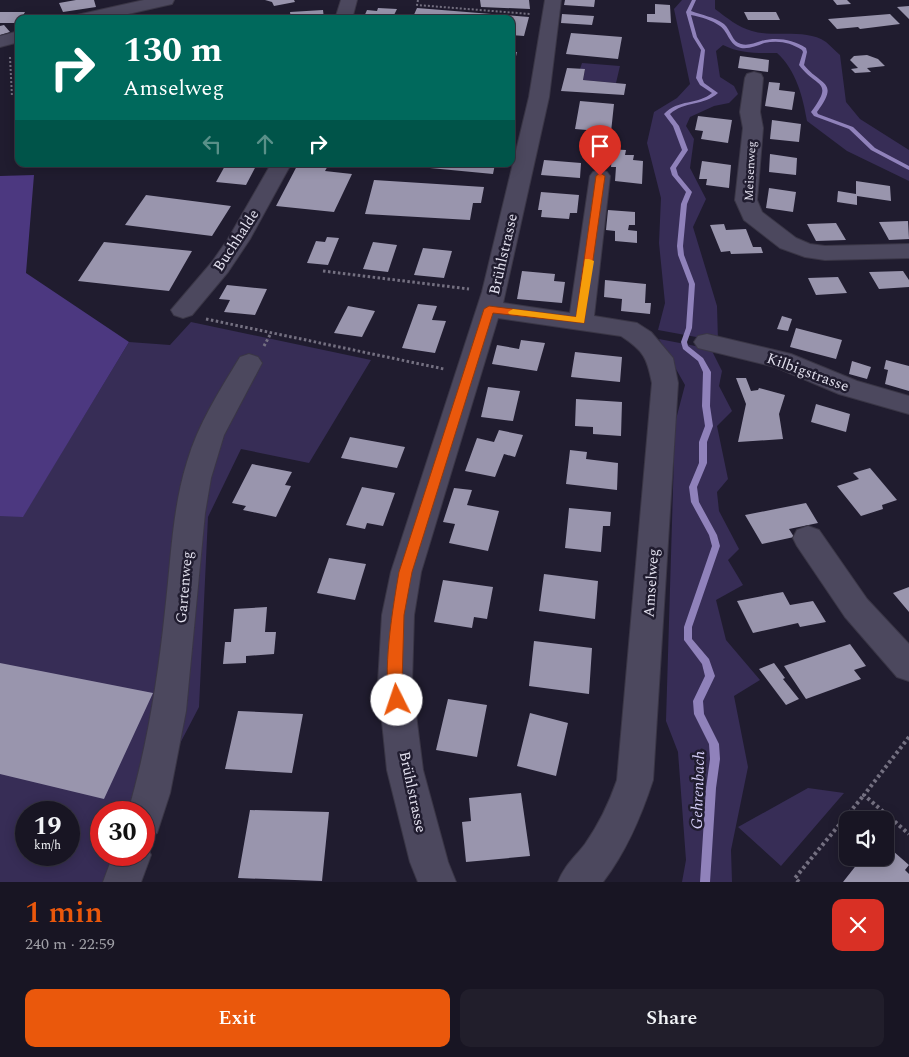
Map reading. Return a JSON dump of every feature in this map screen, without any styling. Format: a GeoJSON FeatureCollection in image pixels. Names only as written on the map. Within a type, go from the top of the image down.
{"type":"FeatureCollection","features":[{"type":"Feature","properties":{"kind":"street"},"geometry":{"type":"LineString","coordinates":[[100,15],[166,0]]}},
{"type":"Feature","properties":{"kind":"street"},"geometry":{"type":"LineString","coordinates":[[344,15],[348,0]]}},
{"type":"Feature","properties":{"kind":"street","name":"Brühlstrasse"},"geometry":{"type":"LineString","coordinates":[[437,882],[429,862],[406,770],[395,683],[398,615],[406,572],[492,300],[539,97],[553,0]]}},
{"type":"Feature","properties":{"kind":"street","name":"Meisenweg"},"geometry":{"type":"LineString","coordinates":[[754,78],[750,112],[753,128],[746,200],[752,215],[788,243],[805,250],[824,253],[909,251]]}},
{"type":"Feature","properties":{"kind":"street","name":"Buchhalde"},"geometry":{"type":"LineString","coordinates":[[183,310],[220,267],[239,239],[278,167]]}},
{"type":"Feature","properties":{"kind":"street"},"geometry":{"type":"LineString","coordinates":[[581,321],[600,176]]}},
{"type":"Feature","properties":{"kind":"street","name":"Amselweg"},"geometry":{"type":"LineString","coordinates":[[492,300],[581,321],[628,329],[642,338],[660,358],[666,383],[635,780],[628,805],[616,830],[602,854],[577,882]]}},
{"type":"Feature","properties":{"kind":"street","name":"Kilbigstrasse"},"geometry":{"type":"LineString","coordinates":[[707,342],[782,360],[848,388],[909,405]]}},
{"type":"Feature","properties":{"kind":"street","name":"Gartenweg"},"geometry":{"type":"LineString","coordinates":[[149,801],[159,767],[169,718],[195,485],[209,438],[249,363]]}},
{"type":"Feature","properties":{"kind":"street"},"geometry":{"type":"LineString","coordinates":[[808,538],[856,608],[909,667]]}},
{"type":"Feature","properties":{"kind":"street"},"geometry":{"type":"LineString","coordinates":[[122,882],[128,866]]}},
{"type":"Feature","properties":{"kind":"path"},"geometry":{"type":"LineString","coordinates":[[418,0],[417,6],[529,14]]}},
{"type":"Feature","properties":{"kind":"path"},"geometry":{"type":"LineString","coordinates":[[9,39],[12,96]]}},
{"type":"Feature","properties":{"kind":"path"},"geometry":{"type":"LineString","coordinates":[[323,271],[492,300]]}},
{"type":"Feature","properties":{"kind":"path"},"geometry":{"type":"LineString","coordinates":[[211,321],[442,369]]}},
{"type":"Feature","properties":{"kind":"path"},"geometry":{"type":"LineString","coordinates":[[799,882],[795,878],[909,737]]}},
{"type":"Feature","properties":{"kind":"path"},"geometry":{"type":"LineString","coordinates":[[864,795],[909,834]]}},
{"type":"Feature","properties":{"kind":"shaded area"},"geometry":{"type":"Polygon","coordinates":[[[682,0],[715,0],[715,9],[737,25],[752,31],[770,34],[809,35],[826,42],[840,55],[846,102],[860,119],[909,150],[909,181],[847,151],[807,121],[798,84],[789,67],[777,53],[756,53],[723,45],[716,51],[720,77],[734,86],[738,94],[729,103],[714,106],[690,117],[686,126],[694,139],[690,168],[706,199],[693,227],[717,306],[718,341],[658,330],[665,303],[659,243],[661,198],[647,143],[654,112],[677,98],[690,84],[674,9],[682,0]]]}},
{"type":"Feature","properties":{"kind":"shaded area"},"geometry":{"type":"Polygon","coordinates":[[[582,63],[620,66],[616,83],[583,80],[585,70],[580,69],[582,63]]]}},
{"type":"Feature","properties":{"kind":"shaded area"},"geometry":{"type":"Polygon","coordinates":[[[34,175],[26,273],[129,342],[23,517],[0,516],[0,176],[34,175]]]}},
{"type":"Feature","properties":{"kind":"shaded area"},"geometry":{"type":"Polygon","coordinates":[[[191,322],[371,360],[309,463],[241,449],[208,517],[199,707],[175,753],[155,823],[155,801],[90,801],[90,866],[143,866],[138,882],[0,882],[0,516],[23,516],[129,342],[170,345],[191,322]]]}},
{"type":"Feature","properties":{"kind":"shaded area"},"geometry":{"type":"Polygon","coordinates":[[[659,339],[711,349],[722,371],[719,386],[732,411],[717,426],[728,479],[717,492],[719,511],[739,549],[728,560],[743,585],[716,600],[726,640],[760,680],[734,696],[748,767],[731,850],[732,882],[682,882],[686,860],[678,752],[666,721],[675,423],[685,385],[659,339]]]}},
{"type":"Feature","properties":{"kind":"shaded area"},"geometry":{"type":"Polygon","coordinates":[[[808,788],[844,793],[781,866],[738,827],[808,788]]]}},
{"type":"Feature","properties":{"kind":"building"},"geometry":{"type":"Polygon","coordinates":[[[76,0],[94,0],[96,7],[63,12],[59,3],[76,0]]]}},
{"type":"Feature","properties":{"kind":"building"},"geometry":{"type":"Polygon","coordinates":[[[265,0],[294,0],[295,2],[274,6],[272,2],[265,0]]]}},
{"type":"Feature","properties":{"kind":"building"},"geometry":{"type":"Polygon","coordinates":[[[480,0],[529,0],[530,9],[481,7],[480,0]]]}},
{"type":"Feature","properties":{"kind":"building"},"geometry":{"type":"Polygon","coordinates":[[[565,0],[595,0],[594,7],[564,5],[565,0]]]}},
{"type":"Feature","properties":{"kind":"building"},"geometry":{"type":"Polygon","coordinates":[[[833,0],[847,0],[851,4],[837,5],[833,0]]]}},
{"type":"Feature","properties":{"kind":"building"},"geometry":{"type":"Polygon","coordinates":[[[655,4],[670,5],[671,23],[647,22],[647,14],[655,14],[655,4]]]}},
{"type":"Feature","properties":{"kind":"building"},"geometry":{"type":"Polygon","coordinates":[[[909,6],[909,19],[897,7],[909,6]]]}},
{"type":"Feature","properties":{"kind":"building"},"geometry":{"type":"Polygon","coordinates":[[[378,8],[397,9],[394,15],[365,15],[367,10],[377,11],[378,8]]]}},
{"type":"Feature","properties":{"kind":"building"},"geometry":{"type":"Polygon","coordinates":[[[417,8],[504,15],[414,15],[417,8]]]}},
{"type":"Feature","properties":{"kind":"building"},"geometry":{"type":"Polygon","coordinates":[[[323,10],[324,15],[290,15],[290,12],[323,10]]]}},
{"type":"Feature","properties":{"kind":"building"},"geometry":{"type":"Polygon","coordinates":[[[0,12],[25,12],[23,15],[15,15],[15,23],[0,23],[0,12]]]}},
{"type":"Feature","properties":{"kind":"building"},"geometry":{"type":"Polygon","coordinates":[[[744,12],[776,12],[780,20],[748,20],[744,12]]]}},
{"type":"Feature","properties":{"kind":"building"},"geometry":{"type":"Polygon","coordinates":[[[562,14],[594,16],[592,25],[561,23],[562,14]]]}},
{"type":"Feature","properties":{"kind":"building"},"geometry":{"type":"Polygon","coordinates":[[[890,14],[900,24],[860,29],[858,27],[837,29],[828,19],[890,14]]]}},
{"type":"Feature","properties":{"kind":"building"},"geometry":{"type":"Polygon","coordinates":[[[515,16],[529,17],[524,36],[515,35],[515,16]]]}},
{"type":"Feature","properties":{"kind":"building"},"geometry":{"type":"Polygon","coordinates":[[[4,25],[10,32],[0,35],[0,26],[4,25]]]}},
{"type":"Feature","properties":{"kind":"building"},"geometry":{"type":"Polygon","coordinates":[[[571,33],[622,37],[618,59],[566,54],[571,33]]]}},
{"type":"Feature","properties":{"kind":"building"},"geometry":{"type":"Polygon","coordinates":[[[867,55],[878,59],[885,66],[867,68],[871,72],[855,73],[851,69],[858,68],[850,60],[854,56],[867,55]]]}},
{"type":"Feature","properties":{"kind":"building"},"geometry":{"type":"Polygon","coordinates":[[[740,56],[769,60],[768,72],[738,68],[740,56]]]}},
{"type":"Feature","properties":{"kind":"building"},"geometry":{"type":"Polygon","coordinates":[[[567,68],[585,69],[583,80],[626,84],[624,95],[561,91],[567,68]]]}},
{"type":"Feature","properties":{"kind":"building"},"geometry":{"type":"Polygon","coordinates":[[[769,82],[780,83],[779,90],[795,92],[792,110],[765,106],[769,82]]]}},
{"type":"Feature","properties":{"kind":"building"},"geometry":{"type":"Polygon","coordinates":[[[580,101],[614,104],[611,132],[575,129],[580,101]]]}},
{"type":"Feature","properties":{"kind":"building"},"geometry":{"type":"Polygon","coordinates":[[[698,116],[732,120],[728,143],[701,139],[703,131],[695,130],[698,116]]]}},
{"type":"Feature","properties":{"kind":"building"},"geometry":{"type":"Polygon","coordinates":[[[772,120],[801,124],[799,142],[770,139],[772,120]]]}},
{"type":"Feature","properties":{"kind":"building"},"geometry":{"type":"Polygon","coordinates":[[[605,149],[626,150],[625,155],[634,155],[633,160],[643,161],[642,184],[615,181],[616,167],[611,167],[612,156],[604,155],[605,149]]]}},
{"type":"Feature","properties":{"kind":"building"},"geometry":{"type":"Polygon","coordinates":[[[770,154],[797,158],[796,175],[769,172],[770,154]]]}},
{"type":"Feature","properties":{"kind":"building"},"geometry":{"type":"Polygon","coordinates":[[[544,160],[581,163],[580,178],[541,175],[544,160]]]}},
{"type":"Feature","properties":{"kind":"building"},"geometry":{"type":"Polygon","coordinates":[[[702,161],[731,165],[729,188],[706,185],[707,179],[699,179],[702,161]]]}},
{"type":"Feature","properties":{"kind":"building"},"geometry":{"type":"Polygon","coordinates":[[[224,167],[255,167],[246,185],[216,182],[224,167]]]}},
{"type":"Feature","properties":{"kind":"building"},"geometry":{"type":"Polygon","coordinates":[[[296,167],[327,167],[325,171],[352,174],[334,212],[276,206],[296,167]]]}},
{"type":"Feature","properties":{"kind":"building"},"geometry":{"type":"Polygon","coordinates":[[[420,167],[494,167],[493,174],[420,167]]]}},
{"type":"Feature","properties":{"kind":"building"},"geometry":{"type":"Polygon","coordinates":[[[374,180],[484,187],[481,203],[473,203],[470,220],[365,214],[374,180]]]}},
{"type":"Feature","properties":{"kind":"building"},"geometry":{"type":"Polygon","coordinates":[[[856,181],[890,186],[891,201],[857,196],[857,205],[837,202],[838,191],[856,194],[856,181]]]}},
{"type":"Feature","properties":{"kind":"building"},"geometry":{"type":"Polygon","coordinates":[[[769,188],[796,192],[793,212],[766,208],[769,188]]]}},
{"type":"Feature","properties":{"kind":"building"},"geometry":{"type":"Polygon","coordinates":[[[541,192],[579,195],[577,213],[570,213],[569,219],[541,217],[542,210],[538,210],[541,192]]]}},
{"type":"Feature","properties":{"kind":"building"},"geometry":{"type":"Polygon","coordinates":[[[146,195],[231,206],[212,236],[125,225],[146,195]]]}},
{"type":"Feature","properties":{"kind":"building"},"geometry":{"type":"Polygon","coordinates":[[[608,210],[635,212],[635,225],[629,225],[628,230],[637,231],[637,243],[615,241],[615,231],[606,230],[608,210]]]}},
{"type":"Feature","properties":{"kind":"building"},"geometry":{"type":"Polygon","coordinates":[[[908,221],[909,239],[889,240],[879,222],[908,221]]]}},
{"type":"Feature","properties":{"kind":"building"},"geometry":{"type":"Polygon","coordinates":[[[836,223],[846,240],[816,241],[807,224],[836,223]]]}},
{"type":"Feature","properties":{"kind":"building"},"geometry":{"type":"Polygon","coordinates":[[[724,224],[726,230],[746,229],[753,247],[761,247],[763,253],[731,254],[730,251],[721,252],[710,225],[724,224]]]}},
{"type":"Feature","properties":{"kind":"building"},"geometry":{"type":"Polygon","coordinates":[[[327,237],[339,238],[328,265],[307,263],[316,241],[325,242],[327,237]]]}},
{"type":"Feature","properties":{"kind":"building"},"geometry":{"type":"Polygon","coordinates":[[[104,242],[192,251],[169,291],[78,281],[104,242]]]}},
{"type":"Feature","properties":{"kind":"building"},"geometry":{"type":"Polygon","coordinates":[[[373,242],[397,245],[388,272],[363,269],[373,242]]]}},
{"type":"Feature","properties":{"kind":"building"},"geometry":{"type":"Polygon","coordinates":[[[423,248],[452,251],[444,278],[414,275],[423,248]]]}},
{"type":"Feature","properties":{"kind":"building"},"geometry":{"type":"Polygon","coordinates":[[[522,271],[555,274],[554,281],[565,282],[562,303],[517,299],[522,271]]]}},
{"type":"Feature","properties":{"kind":"building"},"geometry":{"type":"Polygon","coordinates":[[[903,271],[909,280],[909,287],[879,289],[869,272],[903,271]]]}},
{"type":"Feature","properties":{"kind":"building"},"geometry":{"type":"Polygon","coordinates":[[[838,277],[847,293],[816,295],[808,278],[838,277]]]}},
{"type":"Feature","properties":{"kind":"building"},"geometry":{"type":"Polygon","coordinates":[[[605,280],[646,284],[645,303],[651,303],[650,314],[621,311],[622,299],[604,297],[605,280]]]}},
{"type":"Feature","properties":{"kind":"building"},"geometry":{"type":"Polygon","coordinates":[[[227,285],[267,289],[255,315],[224,312],[230,300],[219,299],[227,285]]]}},
{"type":"Feature","properties":{"kind":"building"},"geometry":{"type":"Polygon","coordinates":[[[418,304],[437,306],[432,320],[446,321],[435,353],[402,348],[418,304]]]}},
{"type":"Feature","properties":{"kind":"building"},"geometry":{"type":"Polygon","coordinates":[[[348,306],[375,311],[362,337],[334,333],[348,306]]]}},
{"type":"Feature","properties":{"kind":"building"},"geometry":{"type":"Polygon","coordinates":[[[782,316],[792,319],[788,331],[777,329],[782,316]]]}},
{"type":"Feature","properties":{"kind":"building"},"geometry":{"type":"Polygon","coordinates":[[[796,328],[842,340],[836,359],[790,347],[796,328]]]}},
{"type":"Feature","properties":{"kind":"building"},"geometry":{"type":"Polygon","coordinates":[[[521,340],[545,343],[537,371],[492,364],[497,345],[519,349],[521,340]]]}},
{"type":"Feature","properties":{"kind":"building"},"geometry":{"type":"Polygon","coordinates":[[[575,352],[622,357],[620,382],[571,377],[575,352]]]}},
{"type":"Feature","properties":{"kind":"building"},"geometry":{"type":"Polygon","coordinates":[[[886,360],[909,366],[909,391],[885,384],[888,370],[884,369],[886,360]]]}},
{"type":"Feature","properties":{"kind":"building"},"geometry":{"type":"Polygon","coordinates":[[[852,361],[871,367],[867,379],[849,374],[852,361]]]}},
{"type":"Feature","properties":{"kind":"building"},"geometry":{"type":"Polygon","coordinates":[[[736,378],[746,378],[751,391],[758,390],[759,388],[785,395],[779,414],[783,439],[738,442],[746,404],[736,378]]]}},
{"type":"Feature","properties":{"kind":"building"},"geometry":{"type":"Polygon","coordinates":[[[488,387],[520,391],[513,421],[481,417],[488,387]]]}},
{"type":"Feature","properties":{"kind":"building"},"geometry":{"type":"Polygon","coordinates":[[[576,399],[622,402],[621,436],[593,434],[593,427],[575,426],[576,399]]]}},
{"type":"Feature","properties":{"kind":"building"},"geometry":{"type":"Polygon","coordinates":[[[816,404],[850,414],[846,432],[811,422],[816,404]]]}},
{"type":"Feature","properties":{"kind":"building"},"geometry":{"type":"Polygon","coordinates":[[[499,430],[523,435],[515,457],[504,454],[495,477],[465,471],[477,438],[494,442],[499,430]]]}},
{"type":"Feature","properties":{"kind":"building"},"geometry":{"type":"Polygon","coordinates":[[[350,437],[405,447],[397,468],[341,458],[350,437]]]}},
{"type":"Feature","properties":{"kind":"building"},"geometry":{"type":"Polygon","coordinates":[[[570,450],[587,452],[586,459],[618,463],[617,490],[566,484],[570,450]]]}},
{"type":"Feature","properties":{"kind":"building"},"geometry":{"type":"Polygon","coordinates":[[[252,464],[292,472],[285,485],[291,486],[276,517],[243,510],[246,506],[232,503],[252,464]]]}},
{"type":"Feature","properties":{"kind":"building"},"geometry":{"type":"Polygon","coordinates":[[[870,468],[897,500],[882,505],[883,509],[861,516],[837,486],[859,479],[853,473],[870,468]]]}},
{"type":"Feature","properties":{"kind":"building"},"geometry":{"type":"Polygon","coordinates":[[[362,487],[395,493],[383,526],[367,523],[365,529],[346,525],[362,487]]]}},
{"type":"Feature","properties":{"kind":"building"},"geometry":{"type":"Polygon","coordinates":[[[454,488],[472,490],[467,505],[499,511],[488,551],[449,543],[455,524],[443,522],[454,488]]]}},
{"type":"Feature","properties":{"kind":"building"},"geometry":{"type":"Polygon","coordinates":[[[806,503],[818,523],[789,529],[794,537],[762,544],[745,515],[806,503]]]}},
{"type":"Feature","properties":{"kind":"building"},"geometry":{"type":"Polygon","coordinates":[[[569,508],[611,512],[610,526],[603,526],[601,552],[565,548],[569,508]]]}},
{"type":"Feature","properties":{"kind":"building"},"geometry":{"type":"Polygon","coordinates":[[[329,558],[366,564],[355,600],[317,593],[329,558]]]}},
{"type":"Feature","properties":{"kind":"building"},"geometry":{"type":"Polygon","coordinates":[[[544,574],[598,581],[595,619],[539,611],[544,574]]]}},
{"type":"Feature","properties":{"kind":"building"},"geometry":{"type":"Polygon","coordinates":[[[443,580],[493,587],[487,619],[474,617],[472,628],[434,622],[443,580]]]}},
{"type":"Feature","properties":{"kind":"building"},"geometry":{"type":"Polygon","coordinates":[[[909,587],[909,612],[893,593],[909,587]]]}},
{"type":"Feature","properties":{"kind":"building"},"geometry":{"type":"Polygon","coordinates":[[[783,592],[790,605],[813,601],[826,622],[800,627],[798,623],[753,633],[737,601],[783,592]]]}},
{"type":"Feature","properties":{"kind":"building"},"geometry":{"type":"Polygon","coordinates":[[[267,607],[265,632],[276,632],[274,654],[246,656],[246,663],[223,664],[225,642],[231,642],[234,609],[267,607]]]}},
{"type":"Feature","properties":{"kind":"building"},"geometry":{"type":"Polygon","coordinates":[[[534,641],[592,648],[589,694],[529,686],[534,641]]]}},
{"type":"Feature","properties":{"kind":"building"},"geometry":{"type":"Polygon","coordinates":[[[850,644],[866,666],[854,670],[861,679],[806,699],[784,666],[850,644]]]}},
{"type":"Feature","properties":{"kind":"building"},"geometry":{"type":"Polygon","coordinates":[[[0,663],[153,693],[104,799],[0,774],[0,663]]]}},
{"type":"Feature","properties":{"kind":"building"},"geometry":{"type":"Polygon","coordinates":[[[774,663],[785,678],[783,679],[799,699],[786,705],[759,669],[774,663]]]}},
{"type":"Feature","properties":{"kind":"building"},"geometry":{"type":"Polygon","coordinates":[[[448,699],[487,705],[477,757],[436,750],[448,699]]]}},
{"type":"Feature","properties":{"kind":"building"},"geometry":{"type":"Polygon","coordinates":[[[238,711],[303,714],[292,773],[225,769],[238,711]]]}},
{"type":"Feature","properties":{"kind":"building"},"geometry":{"type":"Polygon","coordinates":[[[530,713],[568,723],[556,776],[517,766],[530,713]]]}},
{"type":"Feature","properties":{"kind":"building"},"geometry":{"type":"Polygon","coordinates":[[[521,793],[530,856],[466,862],[462,822],[471,821],[469,798],[521,793]]]}},
{"type":"Feature","properties":{"kind":"building"},"geometry":{"type":"Polygon","coordinates":[[[250,810],[329,812],[322,881],[238,878],[250,810]]]}},
{"type":"Feature","properties":{"kind":"building"},"geometry":{"type":"Polygon","coordinates":[[[894,852],[909,865],[905,870],[909,874],[909,882],[843,882],[856,866],[894,866],[894,852]]]}},
{"type":"Feature","properties":{"kind":"waterway"},"geometry":{"type":"LineString","coordinates":[[688,12],[694,0]]}},
{"type":"Feature","properties":{"kind":"waterway"},"geometry":{"type":"LineString","coordinates":[[688,12],[721,24],[737,45],[753,46],[779,40],[795,44],[804,49],[805,52],[801,65],[806,72],[823,84],[826,89],[822,102],[814,112],[816,115],[851,128],[873,149],[909,168]]}},
{"type":"Feature","properties":{"kind":"waterway","name":"Gehrenbach"},"geometry":{"type":"LineString","coordinates":[[688,12],[695,37],[703,50],[699,78],[702,84],[715,93],[705,100],[678,106],[667,114],[676,126],[685,150],[673,168],[675,175],[689,192],[684,204],[680,246],[681,255],[692,284],[689,328],[684,342],[685,347],[701,360],[707,372],[706,406],[709,426],[703,442],[703,463],[693,487],[695,502],[713,535],[716,546],[688,627],[688,640],[706,662],[710,676],[698,701],[699,714],[714,744],[715,759],[711,788],[705,882]]}},
{"type":"Feature","properties":{"kind":"slow traffic"},"geometry":{"type":"LineString","coordinates":[[513,312],[581,321],[589,261]]}},
{"type":"Feature","properties":{"kind":"route"},"geometry":{"type":"LineString","coordinates":[[397,700],[395,683],[398,615],[406,572],[489,309],[581,321],[600,176]]}}]}
